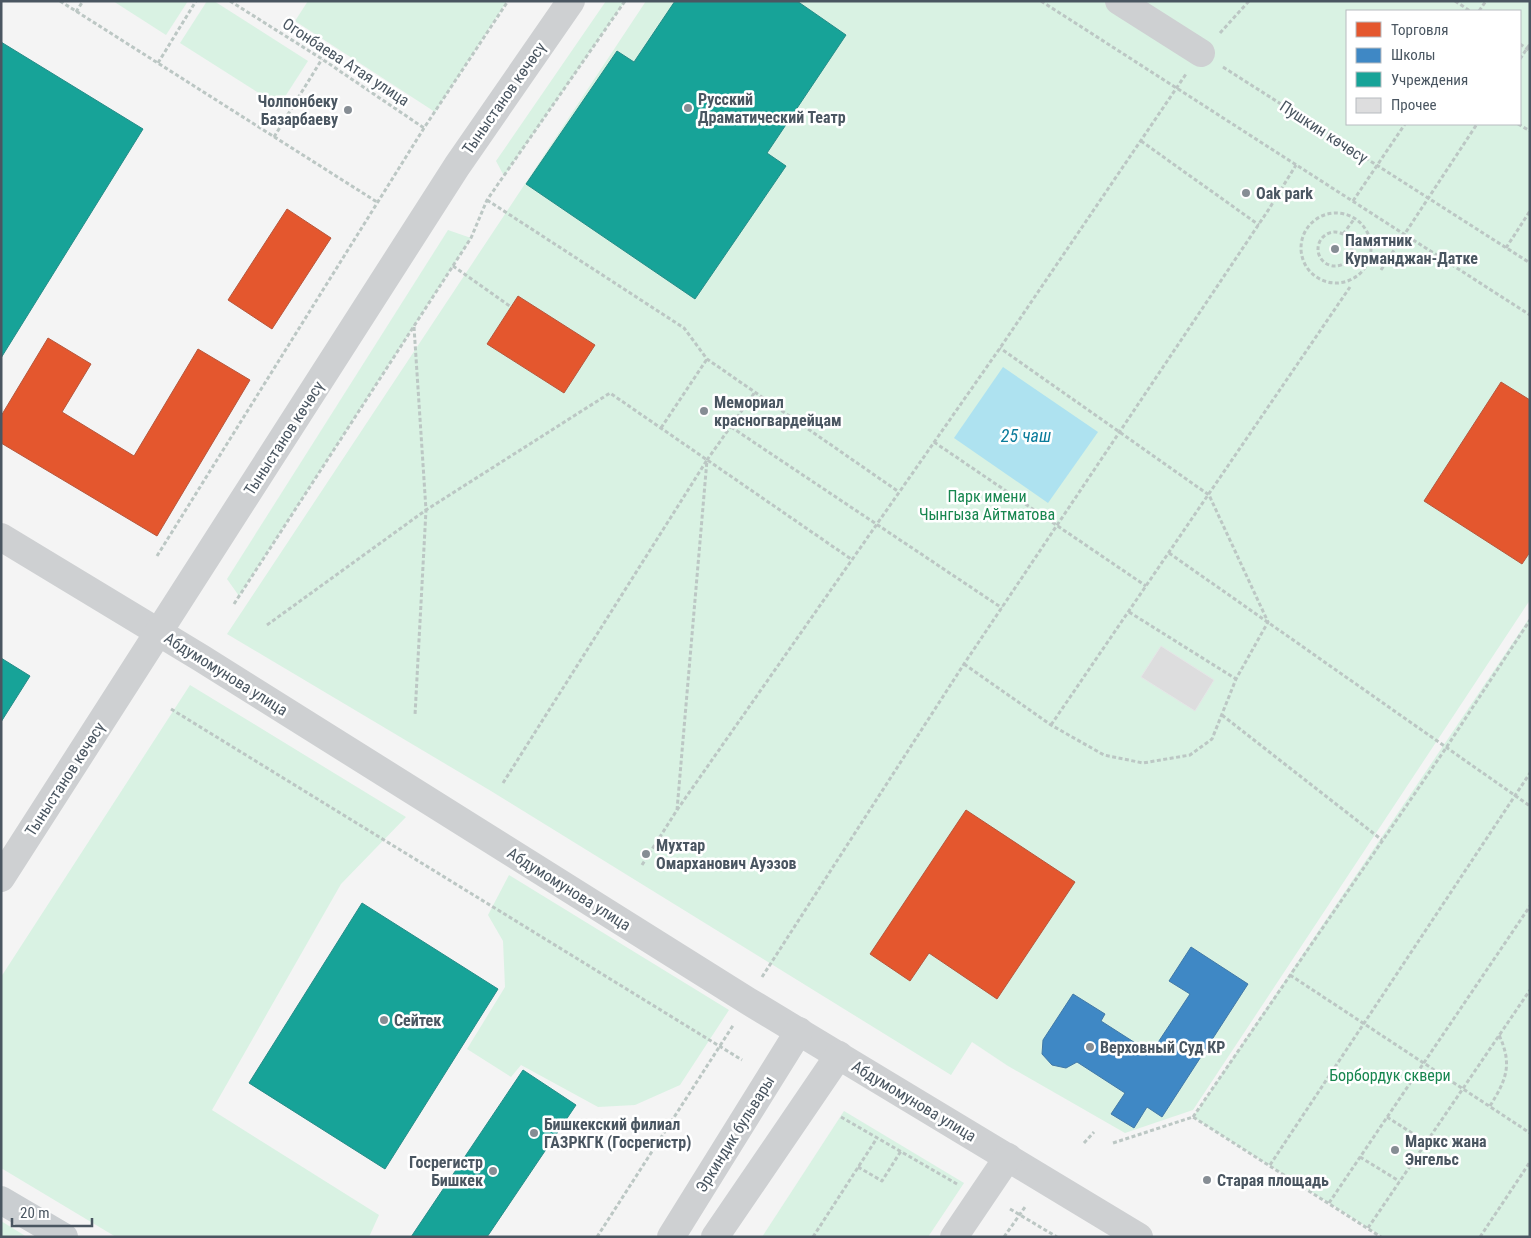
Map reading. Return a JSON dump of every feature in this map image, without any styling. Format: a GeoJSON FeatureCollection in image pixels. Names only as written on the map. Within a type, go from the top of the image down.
{"type":"FeatureCollection","features":[{"type":"Feature","properties":{"kind":"main road"},"geometry":{"type":"LineString","coordinates":[[1,1200],[64,1237]]}},
{"type":"Feature","properties":{"kind":"street","name":"Тыныстанов көчөсү"},"geometry":{"type":"LineString","coordinates":[[1,878],[458,166],[571,1]]}},
{"type":"Feature","properties":{"kind":"street"},"geometry":{"type":"LineString","coordinates":[[1119,1],[1201,53]]}},
{"type":"Feature","properties":{"kind":"street","name":"Абдумомунова улица"},"geometry":{"type":"LineString","coordinates":[[1,538],[159,633],[839,1055],[1139,1237]]}},
{"type":"Feature","properties":{"kind":"street","name":"Эркиндик бульвары"},"geometry":{"type":"LineString","coordinates":[[670,1237],[800,1031]]}},
{"type":"Feature","properties":{"kind":"street"},"geometry":{"type":"LineString","coordinates":[[715,1237],[839,1055]]}},
{"type":"Feature","properties":{"kind":"street"},"geometry":{"type":"LineString","coordinates":[[954,1237],[1008,1157]]}},
{"type":"Feature","properties":{"kind":"path"},"geometry":{"type":"LineString","coordinates":[[60,1],[377,202]]}},
{"type":"Feature","properties":{"kind":"path"},"geometry":{"type":"LineString","coordinates":[[76,12],[83,1]]}},
{"type":"Feature","properties":{"kind":"path"},"geometry":{"type":"LineString","coordinates":[[158,63],[196,1]]}},
{"type":"Feature","properties":{"kind":"path","name":"Огонбаева Атая улица"},"geometry":{"type":"LineString","coordinates":[[230,1],[322,59],[424,128]]}},
{"type":"Feature","properties":{"kind":"path"},"geometry":{"type":"LineString","coordinates":[[157,556],[377,202],[508,1]]}},
{"type":"Feature","properties":{"kind":"path"},"geometry":{"type":"LineString","coordinates":[[234,604],[471,238],[487,200],[625,1]]}},
{"type":"Feature","properties":{"kind":"path"},"geometry":{"type":"LineString","coordinates":[[1040,1],[1530,315]]}},
{"type":"Feature","properties":{"kind":"path"},"geometry":{"type":"LineString","coordinates":[[642,865],[676,810],[1000,348],[1176,88],[1201,53],[1249,1]]}},
{"type":"Feature","properties":{"kind":"path"},"geometry":{"type":"LineString","coordinates":[[1455,1],[1468,10]]}},
{"type":"Feature","properties":{"kind":"path"},"geometry":{"type":"LineString","coordinates":[[1528,50],[1530,44]]}},
{"type":"Feature","properties":{"kind":"path","name":"Пушкин көчөсү"},"geometry":{"type":"LineString","coordinates":[[1201,53],[1530,263]]}},
{"type":"Feature","properties":{"kind":"path"},"geometry":{"type":"LineString","coordinates":[[274,137],[322,59]]}},
{"type":"Feature","properties":{"kind":"path"},"geometry":{"type":"LineString","coordinates":[[1353,202],[1404,125]]}},
{"type":"Feature","properties":{"kind":"path"},"geometry":{"type":"LineString","coordinates":[[1382,270],[1476,125]]}},
{"type":"Feature","properties":{"kind":"path"},"geometry":{"type":"LineString","coordinates":[[1141,142],[1259,225]]}},
{"type":"Feature","properties":{"kind":"path"},"geometry":{"type":"LineString","coordinates":[[762,977],[964,664],[1259,225],[1296,165]]}},
{"type":"Feature","properties":{"kind":"path"},"geometry":{"type":"LineString","coordinates":[[487,200],[684,328],[707,359],[899,492]]}},
{"type":"Feature","properties":{"kind":"path"},"geometry":{"type":"LineString","coordinates":[[1506,248],[1530,211]]}},
{"type":"Feature","properties":{"kind":"path"},"geometry":{"type":"LineString","coordinates":[[1332,212],[1344,213],[1355,218],[1364,226],[1370,237],[1371,250],[1369,261],[1362,272],[1353,279],[1342,283],[1320,280],[1311,274],[1300,254],[1304,232],[1320,216],[1332,212]]}},
{"type":"Feature","properties":{"kind":"path"},"geometry":{"type":"LineString","coordinates":[[1344,234],[1355,218]]}},
{"type":"Feature","properties":{"kind":"path"},"geometry":{"type":"LineString","coordinates":[[1332,232],[1344,234],[1351,243],[1349,259],[1340,265],[1325,262],[1318,247],[1322,238],[1332,232]]}},
{"type":"Feature","properties":{"kind":"path"},"geometry":{"type":"LineString","coordinates":[[453,266],[511,307]]}},
{"type":"Feature","properties":{"kind":"path"},"geometry":{"type":"LineString","coordinates":[[1051,725],[1350,287]]}},
{"type":"Feature","properties":{"kind":"path"},"geometry":{"type":"LineString","coordinates":[[414,327],[426,510],[415,715]]}},
{"type":"Feature","properties":{"kind":"path"},"geometry":{"type":"LineString","coordinates":[[1000,348],[1121,431],[1209,495],[1268,622]]}},
{"type":"Feature","properties":{"kind":"path"},"geometry":{"type":"LineString","coordinates":[[661,428],[707,359]]}},
{"type":"Feature","properties":{"kind":"path"},"geometry":{"type":"LineString","coordinates":[[503,783],[708,460],[755,392]]}},
{"type":"Feature","properties":{"kind":"path"},"geometry":{"type":"LineString","coordinates":[[267,625],[426,510],[610,393],[852,559]]}},
{"type":"Feature","properties":{"kind":"path"},"geometry":{"type":"LineString","coordinates":[[731,427],[1002,608]]}},
{"type":"Feature","properties":{"kind":"path"},"geometry":{"type":"LineString","coordinates":[[934,442],[1146,586]]}},
{"type":"Feature","properties":{"kind":"path"},"geometry":{"type":"LineString","coordinates":[[676,810],[708,460]]}},
{"type":"Feature","properties":{"kind":"path"},"geometry":{"type":"LineString","coordinates":[[1169,553],[1530,806]]}},
{"type":"Feature","properties":{"kind":"path"},"geometry":{"type":"LineString","coordinates":[[1129,612],[1236,680]]}},
{"type":"Feature","properties":{"kind":"path"},"geometry":{"type":"LineString","coordinates":[[1113,1143],[1193,1117],[1446,748],[1530,620]]}},
{"type":"Feature","properties":{"kind":"path"},"geometry":{"type":"LineString","coordinates":[[964,664],[1051,725],[1104,755],[1143,763],[1190,755],[1212,739],[1236,680],[1268,622]]}},
{"type":"Feature","properties":{"kind":"path"},"geometry":{"type":"LineString","coordinates":[[171,709],[742,1060]]}},
{"type":"Feature","properties":{"kind":"path"},"geometry":{"type":"LineString","coordinates":[[1222,715],[1382,840]]}},
{"type":"Feature","properties":{"kind":"path"},"geometry":{"type":"LineString","coordinates":[[1270,1165],[1530,773]]}},
{"type":"Feature","properties":{"kind":"path"},"geometry":{"type":"LineString","coordinates":[[1329,1203],[1530,906]]}},
{"type":"Feature","properties":{"kind":"path"},"geometry":{"type":"LineString","coordinates":[[1290,975],[1365,1022],[1530,1133]]}},
{"type":"Feature","properties":{"kind":"path"},"geometry":{"type":"LineString","coordinates":[[1368,1228],[1530,990]]}},
{"type":"Feature","properties":{"kind":"path"},"geometry":{"type":"LineString","coordinates":[[597,1237],[721,1047],[734,1024]]}},
{"type":"Feature","properties":{"kind":"path"},"geometry":{"type":"LineString","coordinates":[[1490,1106],[1503,1085],[1508,1068],[1505,1048],[1499,1035]]}},
{"type":"Feature","properties":{"kind":"path"},"geometry":{"type":"LineString","coordinates":[[841,1117],[962,1187]]}},
{"type":"Feature","properties":{"kind":"path"},"geometry":{"type":"LineString","coordinates":[[1193,1117],[1381,1237]]}},
{"type":"Feature","properties":{"kind":"path"},"geometry":{"type":"LineString","coordinates":[[1387,1117],[1426,1142]]}},
{"type":"Feature","properties":{"kind":"path"},"geometry":{"type":"LineString","coordinates":[[1084,1142],[1094,1132]]}},
{"type":"Feature","properties":{"kind":"path"},"geometry":{"type":"LineString","coordinates":[[813,1237],[877,1138]]}},
{"type":"Feature","properties":{"kind":"path"},"geometry":{"type":"LineString","coordinates":[[858,1167],[882,1181],[901,1151]]}},
{"type":"Feature","properties":{"kind":"path"},"geometry":{"type":"LineString","coordinates":[[1360,1156],[1399,1182]]}},
{"type":"Feature","properties":{"kind":"path"},"geometry":{"type":"LineString","coordinates":[[1480,1237],[1530,1162]]}},
{"type":"Feature","properties":{"kind":"path"},"geometry":{"type":"LineString","coordinates":[[1004,1237],[1025,1207]]}},
{"type":"Feature","properties":{"kind":"path"},"geometry":{"type":"LineString","coordinates":[[1010,1209],[1057,1237]]}},
{"type":"Feature","properties":{"kind":"green space"},"geometry":{"type":"Polygon","coordinates":[[[113,1],[188,1],[166,35],[113,1]]]}},
{"type":"Feature","properties":{"kind":"green space"},"geometry":{"type":"Polygon","coordinates":[[[207,1],[214,1],[308,61],[279,106],[180,43],[207,1]]]}},
{"type":"Feature","properties":{"kind":"green space"},"geometry":{"type":"Polygon","coordinates":[[[308,1],[507,1],[435,112],[295,21],[308,1]]]}},
{"type":"Feature","properties":{"kind":"green space"},"geometry":{"type":"Polygon","coordinates":[[[606,1],[625,1],[504,176],[496,161],[606,1]]]}},
{"type":"Feature","properties":{"kind":"green space","name":"Парк имени Чынгыза Айтматова"},"geometry":{"type":"Polygon","coordinates":[[[646,1],[1530,1],[1530,600],[1193,1110],[1125,1133],[1008,1066],[972,1042],[951,1075],[491,791],[227,634],[646,1]]]}},
{"type":"Feature","properties":{"kind":"green space"},"geometry":{"type":"Polygon","coordinates":[[[448,230],[471,238],[239,596],[227,579],[448,230]]]}},
{"type":"Feature","properties":{"kind":"green space","name":"Борбордук сквери"},"geometry":{"type":"Polygon","coordinates":[[[1530,617],[1530,1237],[1383,1237],[1193,1117],[1530,617]]]}},
{"type":"Feature","properties":{"kind":"green space"},"geometry":{"type":"Polygon","coordinates":[[[190,685],[406,817],[341,884],[212,1110],[379,1215],[369,1237],[116,1237],[1,1168],[1,977],[190,685]]]}},
{"type":"Feature","properties":{"kind":"green space"},"geometry":{"type":"Polygon","coordinates":[[[509,875],[729,1010],[680,1085],[635,1105],[598,1107],[521,1065],[511,1077],[467,1049],[505,987],[503,941],[488,915],[509,875]]]}},
{"type":"Feature","properties":{"kind":"green space"},"geometry":{"type":"Polygon","coordinates":[[[844,1111],[964,1183],[928,1237],[762,1237],[844,1111]]]}},
{"type":"Feature","properties":{"kind":"green space"},"geometry":{"type":"Polygon","coordinates":[[[1,1221],[27,1237],[1,1237],[1,1221]]]}},
{"type":"Feature","properties":{"kind":"water","name":"25 чаш"},"geometry":{"type":"Polygon","coordinates":[[[1003,367],[1098,432],[1048,503],[954,438],[1003,367]]]}},
{"type":"Feature","properties":{"kind":"building: Торговля"},"geometry":{"type":"Polygon","coordinates":[[[287,209],[331,238],[272,329],[228,300],[287,209]]]}},
{"type":"Feature","properties":{"kind":"building: Торговля"},"geometry":{"type":"Polygon","coordinates":[[[518,296],[595,345],[564,393],[487,344],[518,296]]]}},
{"type":"Feature","properties":{"kind":"building: Торговля"},"geometry":{"type":"Polygon","coordinates":[[[48,338],[91,364],[62,412],[134,456],[198,349],[250,380],[157,536],[1,443],[1,416],[48,338]]]}},
{"type":"Feature","properties":{"kind":"building: Торговля"},"geometry":{"type":"Polygon","coordinates":[[[1501,382],[1530,400],[1530,552],[1522,564],[1424,501],[1501,382]]]}},
{"type":"Feature","properties":{"kind":"building: Торговля"},"geometry":{"type":"Polygon","coordinates":[[[966,810],[1075,882],[997,999],[929,953],[910,981],[870,954],[966,810]]]}},
{"type":"Feature","properties":{"kind":"building: Школы"},"geometry":{"type":"Polygon","coordinates":[[[1191,947],[1248,984],[1162,1117],[1147,1107],[1134,1128],[1111,1114],[1125,1093],[1077,1062],[1066,1068],[1052,1065],[1042,1054],[1043,1040],[1073,994],[1105,1014],[1101,1021],[1151,1053],[1190,994],[1169,981],[1191,947]]]}},
{"type":"Feature","properties":{"kind":"building: Учреждения","name":"Русский Драматический Театр"},"geometry":{"type":"Polygon","coordinates":[[[675,1],[797,1],[846,35],[767,153],[786,166],[695,299],[526,184],[617,51],[634,62],[675,1]]]}},
{"type":"Feature","properties":{"kind":"building: Учреждения"},"geometry":{"type":"Polygon","coordinates":[[[1,42],[143,129],[1,358],[1,42]]]}},
{"type":"Feature","properties":{"kind":"building: Учреждения"},"geometry":{"type":"Polygon","coordinates":[[[1,658],[30,676],[1,722],[1,658]]]}},
{"type":"Feature","properties":{"kind":"building: Учреждения","name":"Сейтек"},"geometry":{"type":"Polygon","coordinates":[[[362,903],[498,989],[385,1169],[249,1083],[362,903]]]}},
{"type":"Feature","properties":{"kind":"building: Учреждения","name":"Госрегистр Бишкек"},"geometry":{"type":"Polygon","coordinates":[[[523,1070],[576,1105],[487,1237],[411,1237],[523,1070]]]}},
{"type":"Feature","properties":{"kind":"building: Прочее"},"geometry":{"type":"Polygon","coordinates":[[[1161,646],[1214,680],[1195,711],[1141,677],[1161,646]]]}},
{"type":"Feature","properties":{"kind":"place","name":"Русский Драматический Театр"},"geometry":{"type":"Point","coordinates":[688,108]}},
{"type":"Feature","properties":{"kind":"place","name":"Чолпонбеку Базарбаеву"},"geometry":{"type":"Point","coordinates":[348,110]}},
{"type":"Feature","properties":{"kind":"place","name":"Oak park"},"geometry":{"type":"Point","coordinates":[1246,193]}},
{"type":"Feature","properties":{"kind":"place","name":"Памятник Курманджан-Датке"},"geometry":{"type":"Point","coordinates":[1335,249]}},
{"type":"Feature","properties":{"kind":"place","name":"Мемориал красногвардейцам"},"geometry":{"type":"Point","coordinates":[704,411]}},
{"type":"Feature","properties":{"kind":"place","name":"Мухтар Омарханович Ауэзов"},"geometry":{"type":"Point","coordinates":[646,854]}},
{"type":"Feature","properties":{"kind":"place","name":"Сейтек"},"geometry":{"type":"Point","coordinates":[384,1020]}},
{"type":"Feature","properties":{"kind":"place","name":"Верховный Суд КР"},"geometry":{"type":"Point","coordinates":[1090,1047]}},
{"type":"Feature","properties":{"kind":"place","name":"Бишкекский филиал ГАЗРКГК (Госрегистр)"},"geometry":{"type":"Point","coordinates":[534,1133]}},
{"type":"Feature","properties":{"kind":"place","name":"Маркс жана Энгельс"},"geometry":{"type":"Point","coordinates":[1395,1150]}},
{"type":"Feature","properties":{"kind":"place","name":"Госрегистр Бишкек"},"geometry":{"type":"Point","coordinates":[493,1171]}},
{"type":"Feature","properties":{"kind":"place","name":"Старая площадь"},"geometry":{"type":"Point","coordinates":[1207,1180]}}]}
